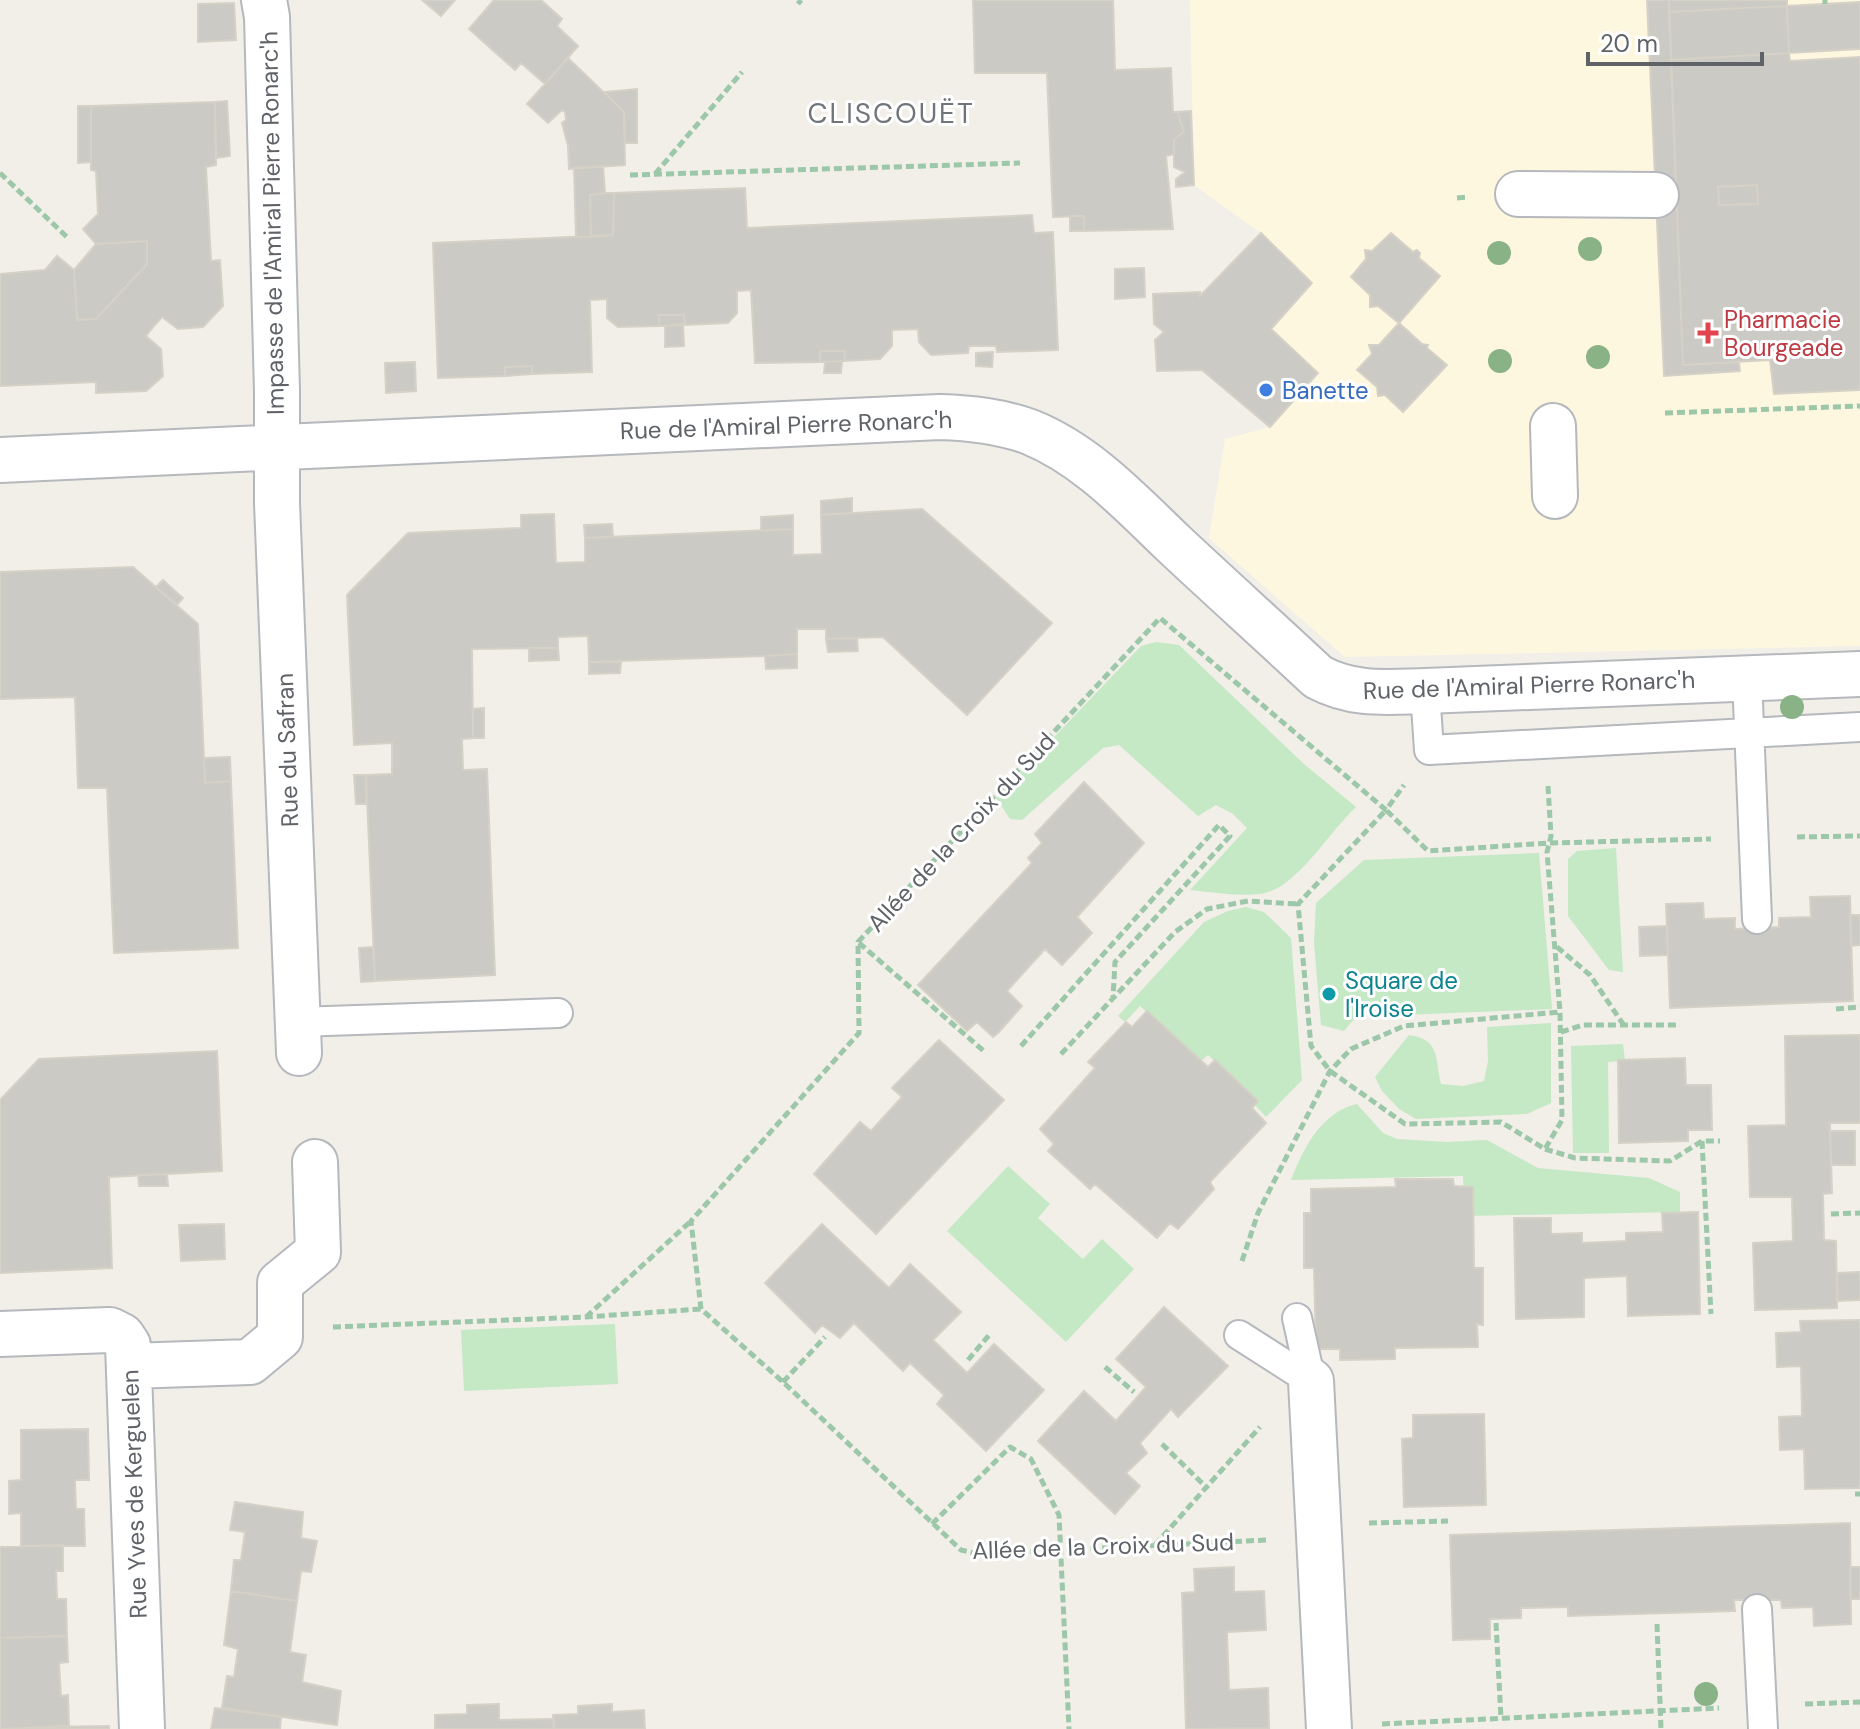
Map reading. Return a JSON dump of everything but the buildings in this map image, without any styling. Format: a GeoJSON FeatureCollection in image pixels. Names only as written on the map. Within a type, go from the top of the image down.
{"type":"FeatureCollection","features":[{"type":"Feature","properties":{"kind":"street","name":"Impasse de l'Amiral Pierre Ronarc'h"},"geometry":{"type":"LineString","coordinates":[[264,0],[267,17],[277,447]]}},
{"type":"Feature","properties":{"kind":"street"},"geometry":{"type":"LineString","coordinates":[[1518,194],[1656,195]]}},
{"type":"Feature","properties":{"kind":"street","name":"Rue de l'Amiral Pierre Ronarc'h"},"geometry":{"type":"LineString","coordinates":[[0,460],[970,418],[1003,423],[1064,449],[1118,490],[1318,677],[1355,692],[1860,674]]}},
{"type":"Feature","properties":{"kind":"street"},"geometry":{"type":"LineString","coordinates":[[1553,426],[1555,496]]}},
{"type":"Feature","properties":{"kind":"street","name":"Rue du Safran"},"geometry":{"type":"LineString","coordinates":[[277,447],[298,1037]]}},
{"type":"Feature","properties":{"kind":"street"},"geometry":{"type":"LineString","coordinates":[[129,1366],[250,1362],[280,1337],[280,1283],[318,1252],[315,1162]]}},
{"type":"Feature","properties":{"kind":"street","name":"Rue Yves de Kerguelen"},"geometry":{"type":"LineString","coordinates":[[0,1334],[110,1330],[122,1336],[128,1345],[142,1729]]}},
{"type":"Feature","properties":{"kind":"street"},"geometry":{"type":"LineString","coordinates":[[1311,1381],[1329,1728]]}},
{"type":"Feature","properties":{"kind":"lane"},"geometry":{"type":"LineString","coordinates":[[1747,678],[1757,919]]}},
{"type":"Feature","properties":{"kind":"lane"},"geometry":{"type":"LineString","coordinates":[[1425,691],[1429,750],[1860,727]]}},
{"type":"Feature","properties":{"kind":"lane"},"geometry":{"type":"LineString","coordinates":[[298,1037],[558,1013]]}},
{"type":"Feature","properties":{"kind":"lane"},"geometry":{"type":"LineString","coordinates":[[1297,1318],[1311,1381]]}},
{"type":"Feature","properties":{"kind":"lane"},"geometry":{"type":"LineString","coordinates":[[1239,1335],[1311,1381]]}},
{"type":"Feature","properties":{"kind":"lane"},"geometry":{"type":"LineString","coordinates":[[1757,1609],[1762,1717]]}},
{"type":"Feature","properties":{"kind":"path"},"geometry":{"type":"LineString","coordinates":[[655,174],[742,72]]}},
{"type":"Feature","properties":{"kind":"path"},"geometry":{"type":"LineString","coordinates":[[630,175],[1020,163]]}},
{"type":"Feature","properties":{"kind":"path"},"geometry":{"type":"LineString","coordinates":[[0,173],[69,239]]}},
{"type":"Feature","properties":{"kind":"path"},"geometry":{"type":"LineString","coordinates":[[1665,413],[1860,406]]}},
{"type":"Feature","properties":{"kind":"path","name":"Allée de la Croix du Sud"},"geometry":{"type":"LineString","coordinates":[[585,1317],[691,1221],[859,1033],[858,942],[1160,618],[1386,810]]}},
{"type":"Feature","properties":{"kind":"path"},"geometry":{"type":"LineString","coordinates":[[1429,750],[1386,810],[1298,904],[1311,1046],[1330,1071],[1405,1124],[1501,1122],[1545,1149],[1575,1158],[1670,1161],[1702,1141],[1720,1141]]}},
{"type":"Feature","properties":{"kind":"path"},"geometry":{"type":"LineString","coordinates":[[1386,810],[1428,851],[1549,843],[1860,836]]}},
{"type":"Feature","properties":{"kind":"path"},"geometry":{"type":"LineString","coordinates":[[1545,1149],[1562,1120],[1560,1012],[1547,852],[1550,813]]}},
{"type":"Feature","properties":{"kind":"path"},"geometry":{"type":"LineString","coordinates":[[1021,1046],[1219,825],[1230,836],[1115,962],[1113,998]]}},
{"type":"Feature","properties":{"kind":"path"},"geometry":{"type":"LineString","coordinates":[[1061,1054],[1175,932],[1207,909],[1248,901],[1298,904]]}},
{"type":"Feature","properties":{"kind":"path"},"geometry":{"type":"LineString","coordinates":[[858,942],[985,1052]]}},
{"type":"Feature","properties":{"kind":"path"},"geometry":{"type":"LineString","coordinates":[[1556,947],[1590,975],[1623,1025]]}},
{"type":"Feature","properties":{"kind":"path"},"geometry":{"type":"LineString","coordinates":[[1836,1009],[1860,1007]]}},
{"type":"Feature","properties":{"kind":"path"},"geometry":{"type":"LineString","coordinates":[[1242,1261],[1258,1213],[1330,1071],[1351,1049],[1404,1026],[1560,1012]]}},
{"type":"Feature","properties":{"kind":"path"},"geometry":{"type":"LineString","coordinates":[[1561,1032],[1583,1025],[1680,1025]]}},
{"type":"Feature","properties":{"kind":"path"},"geometry":{"type":"LineString","coordinates":[[1702,1141],[1711,1314]]}},
{"type":"Feature","properties":{"kind":"path"},"geometry":{"type":"LineString","coordinates":[[1831,1214],[1860,1213]]}},
{"type":"Feature","properties":{"kind":"path"},"geometry":{"type":"LineString","coordinates":[[280,1329],[585,1317],[701,1309],[691,1221]]}},
{"type":"Feature","properties":{"kind":"path","name":"Allée de la Croix du Sud"},"geometry":{"type":"LineString","coordinates":[[701,1309],[961,1550],[979,1554],[1319,1537],[1356,1524],[1448,1521]]}},
{"type":"Feature","properties":{"kind":"path"},"geometry":{"type":"LineString","coordinates":[[968,1360],[990,1334]]}},
{"type":"Feature","properties":{"kind":"path"},"geometry":{"type":"LineString","coordinates":[[783,1382],[825,1337]]}},
{"type":"Feature","properties":{"kind":"path"},"geometry":{"type":"LineString","coordinates":[[1105,1367],[1134,1392]]}},
{"type":"Feature","properties":{"kind":"path"},"geometry":{"type":"LineString","coordinates":[[1154,1546],[1266,1420]]}},
{"type":"Feature","properties":{"kind":"path"},"geometry":{"type":"LineString","coordinates":[[1162,1444],[1206,1487]]}},
{"type":"Feature","properties":{"kind":"path"},"geometry":{"type":"LineString","coordinates":[[931,1524],[1010,1447],[1031,1459],[1059,1515],[1069,1729]]}},
{"type":"Feature","properties":{"kind":"path"},"geometry":{"type":"LineString","coordinates":[[1496,1623],[1501,1719]]}},
{"type":"Feature","properties":{"kind":"path"},"geometry":{"type":"LineString","coordinates":[[1657,1624],[1661,1729]]}},
{"type":"Feature","properties":{"kind":"path"},"geometry":{"type":"LineString","coordinates":[[1329,1728],[1660,1711],[1762,1717],[1860,1702]]}},
{"type":"Feature","properties":{"kind":"shaded area"},"geometry":{"type":"Polygon","coordinates":[[[1190,0],[1860,0],[1860,646],[1345,657],[1209,538],[1225,439],[1270,427],[1318,373],[1271,329],[1311,283],[1261,233],[1194,185],[1190,0]]]}},
{"type":"Feature","properties":{"kind":"green space"},"geometry":{"type":"Polygon","coordinates":[[[1156,642],[1179,645],[1304,764],[1356,807],[1294,876],[1271,891],[1242,895],[1190,890],[1247,828],[1233,814],[1216,805],[1198,816],[1119,745],[1103,748],[1022,820],[1010,819],[996,798],[1141,646],[1156,642]]]}},
{"type":"Feature","properties":{"kind":"green space"},"geometry":{"type":"Polygon","coordinates":[[[1616,848],[1623,972],[1609,970],[1568,916],[1568,859],[1577,851],[1616,848]]]}},
{"type":"Feature","properties":{"kind":"green space"},"geometry":{"type":"Polygon","coordinates":[[[1539,853],[1552,1009],[1403,1015],[1386,1006],[1364,1007],[1344,1031],[1321,1025],[1314,943],[1316,903],[1364,860],[1539,853]]]}},
{"type":"Feature","properties":{"kind":"green space"},"geometry":{"type":"Polygon","coordinates":[[[1246,907],[1264,912],[1291,938],[1302,1080],[1266,1117],[1252,1102],[1254,1099],[1208,1055],[1201,1061],[1140,1006],[1125,1022],[1118,1016],[1204,922],[1246,907]]]}},
{"type":"Feature","properties":{"kind":"green space"},"geometry":{"type":"Polygon","coordinates":[[[1551,1023],[1551,1103],[1527,1114],[1416,1119],[1399,1109],[1382,1091],[1375,1077],[1409,1035],[1419,1037],[1432,1046],[1441,1084],[1463,1086],[1484,1081],[1488,1061],[1487,1027],[1551,1023]]]}},
{"type":"Feature","properties":{"kind":"green space"},"geometry":{"type":"Polygon","coordinates":[[[1623,1044],[1625,1061],[1608,1062],[1609,1153],[1573,1153],[1571,1046],[1623,1044]]]}},
{"type":"Feature","properties":{"kind":"green space"},"geometry":{"type":"Polygon","coordinates":[[[1357,1104],[1383,1133],[1397,1139],[1447,1142],[1487,1140],[1538,1168],[1649,1178],[1680,1192],[1680,1212],[1465,1216],[1463,1176],[1291,1180],[1301,1156],[1323,1123],[1344,1108],[1357,1104]]]}},
{"type":"Feature","properties":{"kind":"green space"},"geometry":{"type":"Polygon","coordinates":[[[1008,1166],[1050,1204],[1038,1218],[1083,1259],[1102,1239],[1134,1269],[1066,1342],[947,1231],[1008,1166]]]}},
{"type":"Feature","properties":{"kind":"green space"},"geometry":{"type":"Polygon","coordinates":[[[615,1324],[618,1384],[464,1391],[461,1330],[615,1324]]]}},
{"type":"Feature","properties":{"kind":"place","name":"Pharmacie Bourgeade"},"geometry":{"type":"Point","coordinates":[1708,333]}},
{"type":"Feature","properties":{"kind":"place","name":"Banette"},"geometry":{"type":"Point","coordinates":[1266,390]}},
{"type":"Feature","properties":{"kind":"place","name":"Square de l'Iroise"},"geometry":{"type":"Point","coordinates":[1329,994]}},
{"type":"Feature","properties":{"kind":"district","name":"CLISCOUËT"},"geometry":{"type":"Point","coordinates":[891,113]}}]}
